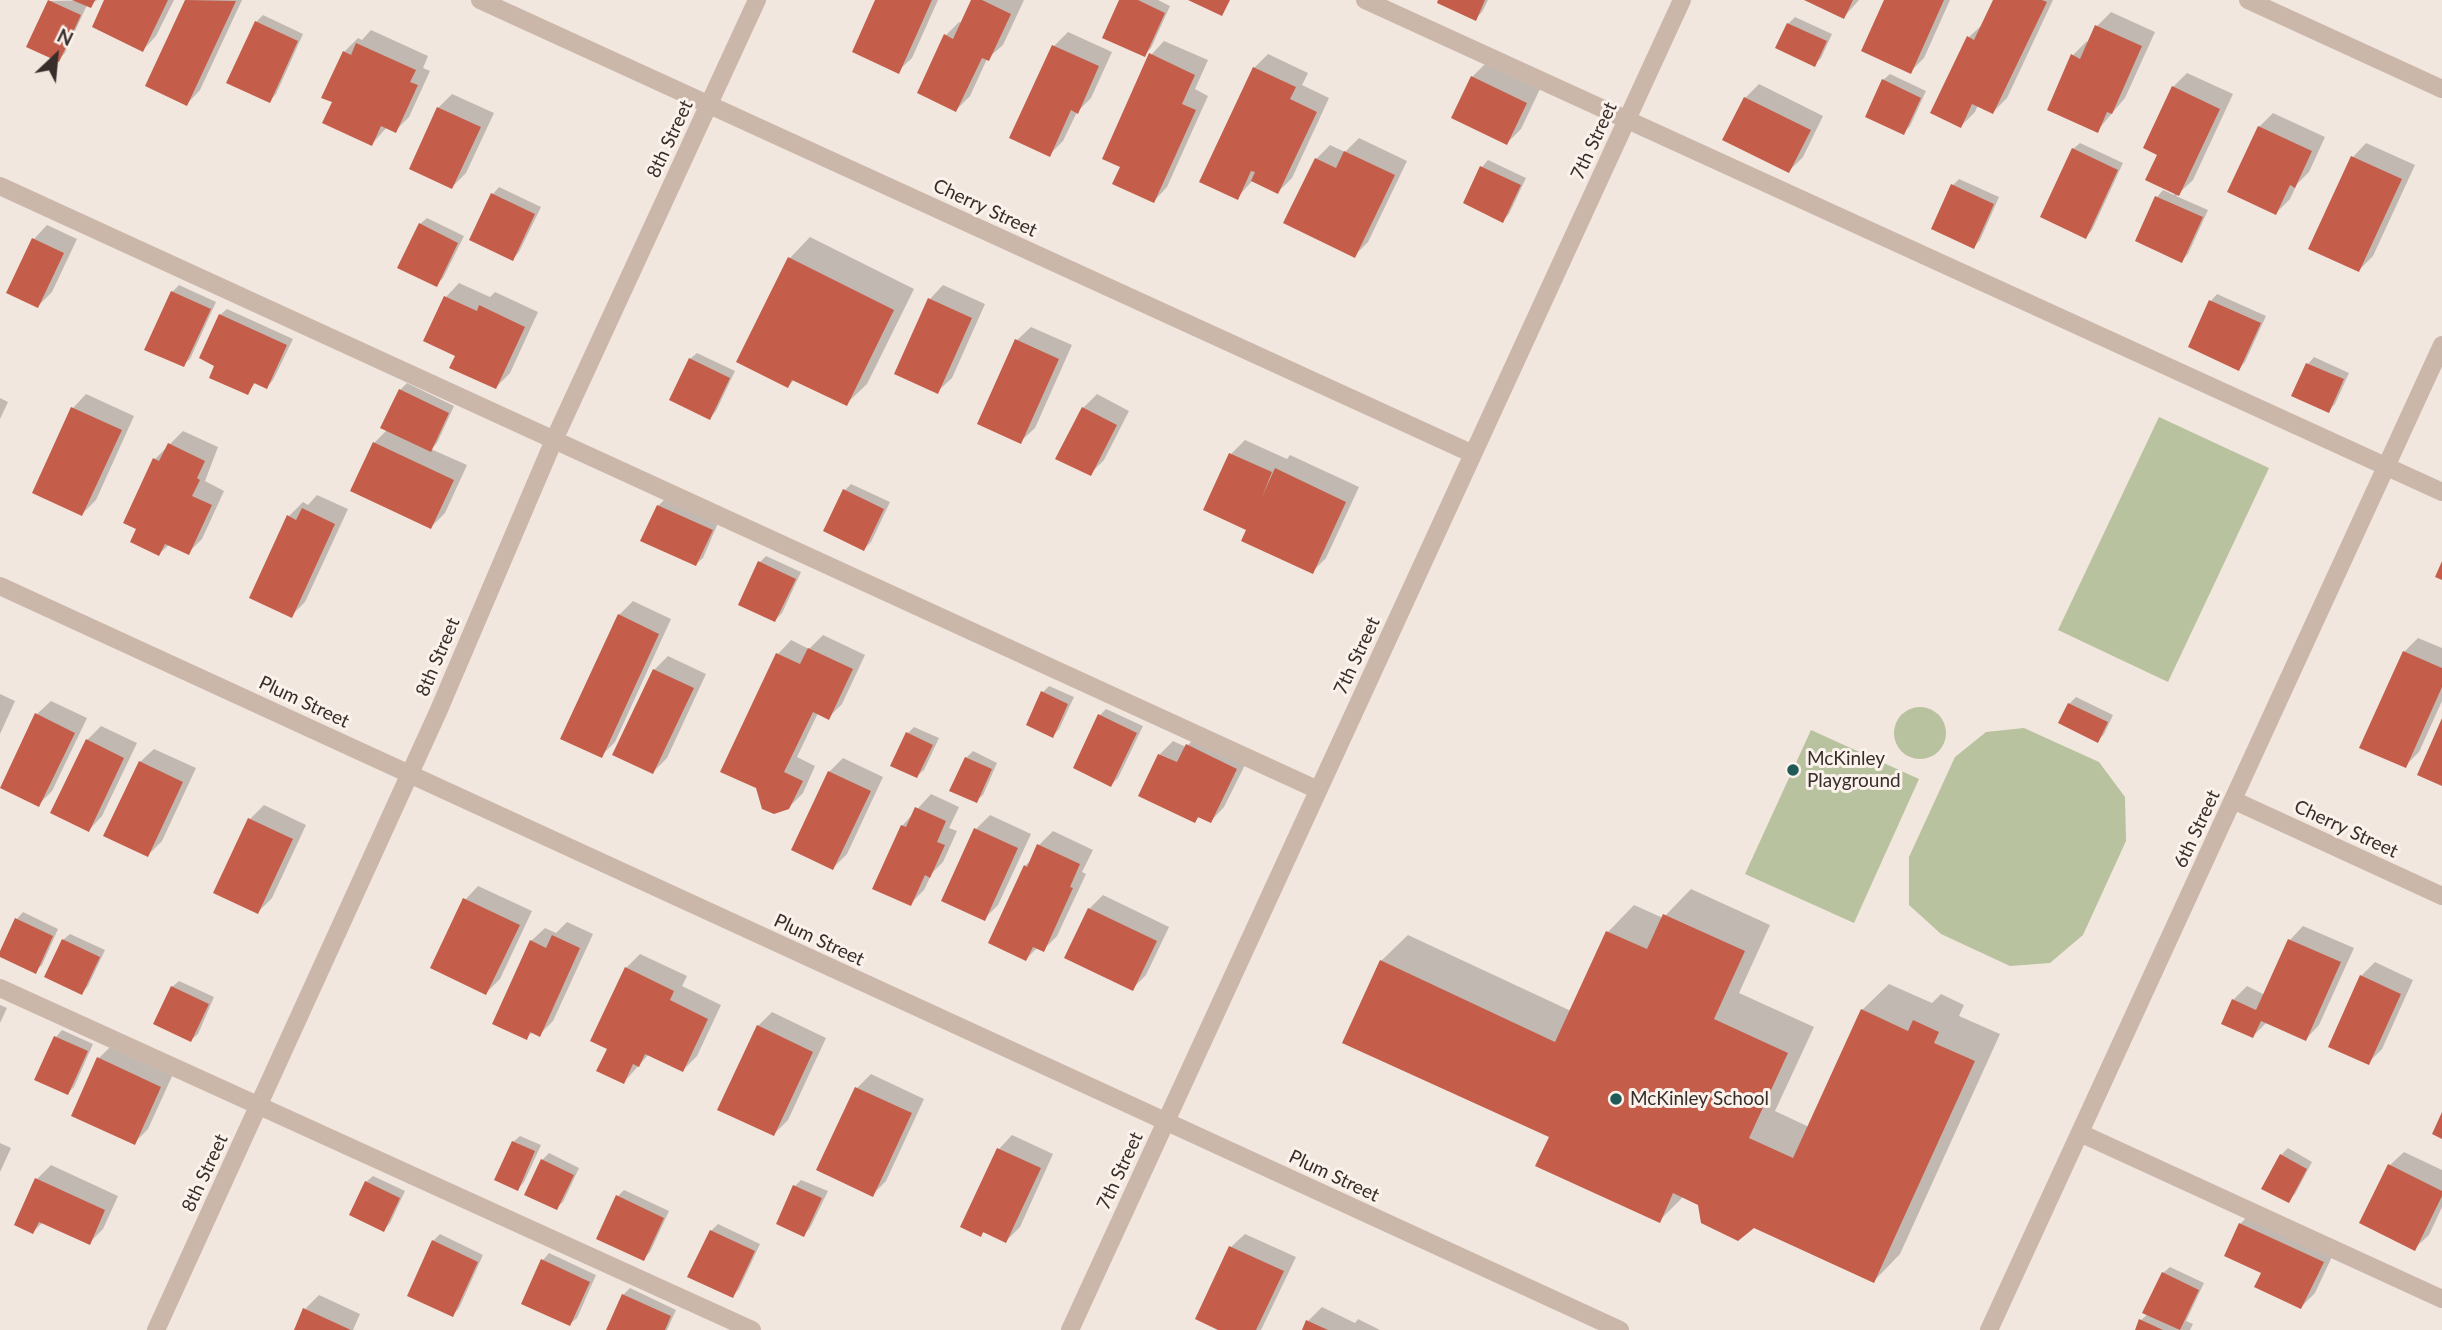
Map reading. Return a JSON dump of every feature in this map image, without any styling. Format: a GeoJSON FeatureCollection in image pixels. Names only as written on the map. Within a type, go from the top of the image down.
{"type":"FeatureCollection","features":[{"type":"Feature","properties":{"kind":"street","name":"Cherry Street"},"geometry":{"type":"LineString","coordinates":[[480,0],[1473,454]]}},
{"type":"Feature","properties":{"kind":"street","name":"8th Street"},"geometry":{"type":"LineString","coordinates":[[156,1330],[438,712],[554,440],[757,0]]}},
{"type":"Feature","properties":{"kind":"street"},"geometry":{"type":"LineString","coordinates":[[1365,0],[2442,492]]}},
{"type":"Feature","properties":{"kind":"street","name":"7th Street"},"geometry":{"type":"LineString","coordinates":[[1070,1330],[1682,0]]}},
{"type":"Feature","properties":{"kind":"street"},"geometry":{"type":"LineString","coordinates":[[2248,0],[2442,89]]}},
{"type":"Feature","properties":{"kind":"street"},"geometry":{"type":"LineString","coordinates":[[0,186],[1318,790]]}},
{"type":"Feature","properties":{"kind":"street","name":"6th Street"},"geometry":{"type":"LineString","coordinates":[[1989,1330],[2442,345]]}},
{"type":"Feature","properties":{"kind":"street","name":"Plum Street"},"geometry":{"type":"LineString","coordinates":[[0,586],[1620,1330]]}},
{"type":"Feature","properties":{"kind":"street","name":"Cherry Street"},"geometry":{"type":"LineString","coordinates":[[2233,800],[2442,896]]}},
{"type":"Feature","properties":{"kind":"street"},"geometry":{"type":"LineString","coordinates":[[0,988],[752,1330]]}},
{"type":"Feature","properties":{"kind":"street"},"geometry":{"type":"LineString","coordinates":[[2080,1133],[2442,1298]]}},
{"type":"Feature","properties":{"kind":"green space"},"geometry":{"type":"Polygon","coordinates":[[[2159,417],[2269,468],[2168,682],[2058,630],[2159,417]]]}},
{"type":"Feature","properties":{"kind":"green space"},"geometry":{"type":"Polygon","coordinates":[[[1920,707],[1930,709],[1938,715],[1944,723],[1944,743],[1938,751],[1930,757],[1920,759],[1910,757],[1902,751],[1896,743],[1894,733],[1896,723],[1902,715],[1910,709],[1920,707]]]}},
{"type":"Feature","properties":{"kind":"green space"},"geometry":{"type":"Polygon","coordinates":[[[2024,728],[2099,762],[2125,797],[2126,841],[2083,935],[2050,963],[2010,966],[1941,934],[1909,905],[1909,857],[1955,757],[1986,732],[2024,728]]]}},
{"type":"Feature","properties":{"kind":"green space"},"geometry":{"type":"Polygon","coordinates":[[[1811,730],[1919,779],[1854,923],[1745,874],[1811,730]]]}},
{"type":"Feature","properties":{"kind":"building"},"geometry":{"type":"Polygon","coordinates":[[[48,0],[81,15],[59,62],[26,47],[48,0]]]}},
{"type":"Feature","properties":{"kind":"building"},"geometry":{"type":"Polygon","coordinates":[[[72,0],[95,0],[91,8],[72,0]]]}},
{"type":"Feature","properties":{"kind":"building"},"geometry":{"type":"Polygon","coordinates":[[[104,0],[168,0],[143,52],[92,27],[104,0]]]}},
{"type":"Feature","properties":{"kind":"building"},"geometry":{"type":"Polygon","coordinates":[[[185,0],[236,1],[187,106],[145,86],[185,0]]]}},
{"type":"Feature","properties":{"kind":"building"},"geometry":{"type":"Polygon","coordinates":[[[875,0],[932,0],[899,74],[852,52],[875,0]]]}},
{"type":"Feature","properties":{"kind":"building"},"geometry":{"type":"Polygon","coordinates":[[[971,0],[982,0],[1011,14],[989,61],[982,58],[956,112],[917,93],[944,34],[953,39],[971,0]]]}},
{"type":"Feature","properties":{"kind":"building"},"geometry":{"type":"Polygon","coordinates":[[[1119,0],[1138,0],[1165,13],[1145,57],[1102,38],[1119,0]]]}},
{"type":"Feature","properties":{"kind":"building"},"geometry":{"type":"Polygon","coordinates":[[[1188,0],[1230,0],[1222,16],[1188,0]]]}},
{"type":"Feature","properties":{"kind":"building"},"geometry":{"type":"Polygon","coordinates":[[[1438,0],[1485,0],[1476,21],[1437,3],[1438,0]]]}},
{"type":"Feature","properties":{"kind":"building"},"geometry":{"type":"Polygon","coordinates":[[[1804,0],[1853,0],[1844,19],[1804,0]]]}},
{"type":"Feature","properties":{"kind":"building"},"geometry":{"type":"Polygon","coordinates":[[[1884,0],[1944,0],[1911,74],[1861,51],[1884,0]]]}},
{"type":"Feature","properties":{"kind":"building"},"geometry":{"type":"Polygon","coordinates":[[[1993,0],[2047,2],[1993,114],[1972,104],[1961,128],[1930,113],[1967,36],[1974,40],[1993,0]]]}},
{"type":"Feature","properties":{"kind":"building"},"geometry":{"type":"Polygon","coordinates":[[[255,21],[298,41],[270,103],[226,83],[255,21]]]}},
{"type":"Feature","properties":{"kind":"building"},"geometry":{"type":"Polygon","coordinates":[[[1787,23],[1827,41],[1815,67],[1775,48],[1787,23]]]}},
{"type":"Feature","properties":{"kind":"building"},"geometry":{"type":"Polygon","coordinates":[[[2095,25],[2142,46],[2112,114],[2107,112],[2098,133],[2047,110],[2071,54],[2080,59],[2095,25]]]}},
{"type":"Feature","properties":{"kind":"building"},"geometry":{"type":"Polygon","coordinates":[[[356,43],[416,70],[410,82],[418,85],[396,133],[381,126],[372,146],[322,123],[332,102],[321,98],[343,51],[351,55],[356,43]]]}},
{"type":"Feature","properties":{"kind":"building"},"geometry":{"type":"Polygon","coordinates":[[[1052,45],[1099,66],[1078,114],[1071,110],[1050,157],[1009,138],[1052,45]]]}},
{"type":"Feature","properties":{"kind":"building"},"geometry":{"type":"Polygon","coordinates":[[[1149,53],[1195,75],[1182,104],[1196,110],[1154,203],[1112,184],[1120,167],[1102,159],[1149,53]]]}},
{"type":"Feature","properties":{"kind":"building"},"geometry":{"type":"Polygon","coordinates":[[[1253,67],[1296,87],[1290,99],[1317,112],[1278,194],[1251,181],[1255,172],[1251,171],[1238,200],[1199,182],[1253,67]]]}},
{"type":"Feature","properties":{"kind":"building"},"geometry":{"type":"Polygon","coordinates":[[[1471,76],[1527,103],[1507,145],[1451,118],[1471,76]]]}},
{"type":"Feature","properties":{"kind":"building"},"geometry":{"type":"Polygon","coordinates":[[[1882,79],[1921,98],[1904,135],[1865,117],[1882,79]]]}},
{"type":"Feature","properties":{"kind":"building"},"geometry":{"type":"Polygon","coordinates":[[[2172,86],[2220,109],[2179,196],[2145,180],[2157,155],[2143,148],[2172,86]]]}},
{"type":"Feature","properties":{"kind":"building"},"geometry":{"type":"Polygon","coordinates":[[[1744,97],[1811,130],[1789,173],[1722,140],[1744,97]]]}},
{"type":"Feature","properties":{"kind":"building"},"geometry":{"type":"Polygon","coordinates":[[[437,107],[481,127],[452,189],[409,169],[437,107]]]}},
{"type":"Feature","properties":{"kind":"building"},"geometry":{"type":"Polygon","coordinates":[[[2258,126],[2312,151],[2295,188],[2290,185],[2276,215],[2227,192],[2258,126]]]}},
{"type":"Feature","properties":{"kind":"building"},"geometry":{"type":"Polygon","coordinates":[[[2072,148],[2118,170],[2086,239],[2040,217],[2072,148]]]}},
{"type":"Feature","properties":{"kind":"building"},"geometry":{"type":"Polygon","coordinates":[[[1344,151],[1395,175],[1355,258],[1283,223],[1315,158],[1336,168],[1344,151]]]}},
{"type":"Feature","properties":{"kind":"building"},"geometry":{"type":"Polygon","coordinates":[[[2351,156],[2402,179],[2359,272],[2308,249],[2351,156]]]}},
{"type":"Feature","properties":{"kind":"building"},"geometry":{"type":"Polygon","coordinates":[[[1480,166],[1521,185],[1503,223],[1463,203],[1480,166]]]}},
{"type":"Feature","properties":{"kind":"building"},"geometry":{"type":"Polygon","coordinates":[[[1951,184],[1994,204],[1974,249],[1931,229],[1951,184]]]}},
{"type":"Feature","properties":{"kind":"building"},"geometry":{"type":"Polygon","coordinates":[[[491,193],[535,214],[513,261],[469,240],[491,193]]]}},
{"type":"Feature","properties":{"kind":"building"},"geometry":{"type":"Polygon","coordinates":[[[2155,196],[2203,217],[2182,263],[2135,241],[2155,196]]]}},
{"type":"Feature","properties":{"kind":"building"},"geometry":{"type":"Polygon","coordinates":[[[419,223],[458,243],[437,287],[397,268],[419,223]]]}},
{"type":"Feature","properties":{"kind":"building"},"geometry":{"type":"Polygon","coordinates":[[[32,238],[64,253],[38,308],[6,293],[32,238]]]}},
{"type":"Feature","properties":{"kind":"building"},"geometry":{"type":"Polygon","coordinates":[[[788,257],[894,310],[847,406],[792,380],[788,388],[736,362],[788,257]]]}},
{"type":"Feature","properties":{"kind":"building"},"geometry":{"type":"Polygon","coordinates":[[[171,291],[211,309],[184,367],[144,350],[171,291]]]}},
{"type":"Feature","properties":{"kind":"building"},"geometry":{"type":"Polygon","coordinates":[[[444,296],[477,311],[479,305],[525,327],[496,389],[449,368],[455,356],[423,341],[444,296]]]}},
{"type":"Feature","properties":{"kind":"building"},"geometry":{"type":"Polygon","coordinates":[[[928,298],[972,318],[938,394],[894,374],[928,298]]]}},
{"type":"Feature","properties":{"kind":"building"},"geometry":{"type":"Polygon","coordinates":[[[2209,300],[2261,323],[2239,371],[2188,347],[2209,300]]]}},
{"type":"Feature","properties":{"kind":"building"},"geometry":{"type":"Polygon","coordinates":[[[219,314],[287,345],[267,389],[254,383],[248,395],[209,378],[214,366],[199,358],[219,314]]]}},
{"type":"Feature","properties":{"kind":"building"},"geometry":{"type":"Polygon","coordinates":[[[1015,339],[1059,359],[1021,444],[977,424],[1015,339]]]}},
{"type":"Feature","properties":{"kind":"building"},"geometry":{"type":"Polygon","coordinates":[[[689,358],[730,378],[710,420],[669,400],[689,358]]]}},
{"type":"Feature","properties":{"kind":"building"},"geometry":{"type":"Polygon","coordinates":[[[2306,363],[2344,379],[2329,413],[2291,396],[2306,363]]]}},
{"type":"Feature","properties":{"kind":"building"},"geometry":{"type":"Polygon","coordinates":[[[399,389],[449,413],[431,452],[380,428],[399,389]]]}},
{"type":"Feature","properties":{"kind":"building"},"geometry":{"type":"Polygon","coordinates":[[[71,407],[122,430],[82,516],[32,493],[71,407]]]}},
{"type":"Feature","properties":{"kind":"building"},"geometry":{"type":"Polygon","coordinates":[[[1082,407],[1117,425],[1091,476],[1055,459],[1082,407]]]}},
{"type":"Feature","properties":{"kind":"building"},"geometry":{"type":"Polygon","coordinates":[[[373,442],[454,480],[431,529],[350,491],[373,442]]]}},
{"type":"Feature","properties":{"kind":"building"},"geometry":{"type":"Polygon","coordinates":[[[168,443],[205,461],[192,496],[212,505],[189,555],[165,544],[159,556],[130,542],[136,529],[123,523],[153,458],[159,461],[168,443]]]}},
{"type":"Feature","properties":{"kind":"building"},"geometry":{"type":"Polygon","coordinates":[[[1229,453],[1272,472],[1262,497],[1275,468],[1346,502],[1313,574],[1241,541],[1246,530],[1203,510],[1229,453]]]}},
{"type":"Feature","properties":{"kind":"building"},"geometry":{"type":"Polygon","coordinates":[[[843,489],[884,509],[864,551],[823,531],[843,489]]]}},
{"type":"Feature","properties":{"kind":"building"},"geometry":{"type":"Polygon","coordinates":[[[657,505],[713,530],[696,566],[640,541],[657,505]]]}},
{"type":"Feature","properties":{"kind":"building"},"geometry":{"type":"Polygon","coordinates":[[[302,508],[335,524],[292,618],[249,598],[287,515],[296,520],[302,508]]]}},
{"type":"Feature","properties":{"kind":"building"},"geometry":{"type":"Polygon","coordinates":[[[758,561],[796,579],[775,622],[738,605],[758,561]]]}},
{"type":"Feature","properties":{"kind":"building"},"geometry":{"type":"Polygon","coordinates":[[[2442,561],[2442,580],[2435,577],[2442,561]]]}},
{"type":"Feature","properties":{"kind":"building"},"geometry":{"type":"Polygon","coordinates":[[[618,614],[659,634],[602,758],[560,739],[618,614]]]}},
{"type":"Feature","properties":{"kind":"building"},"geometry":{"type":"Polygon","coordinates":[[[808,648],[853,669],[829,720],[813,712],[784,772],[803,781],[789,809],[774,814],[762,809],[756,788],[720,772],[776,653],[800,664],[808,648]]]}},
{"type":"Feature","properties":{"kind":"building"},"geometry":{"type":"Polygon","coordinates":[[[2403,651],[2442,668],[2442,687],[2406,768],[2359,748],[2403,651]]]}},
{"type":"Feature","properties":{"kind":"building"},"geometry":{"type":"Polygon","coordinates":[[[653,669],[694,688],[653,774],[612,755],[653,669]]]}},
{"type":"Feature","properties":{"kind":"building"},"geometry":{"type":"Polygon","coordinates":[[[1041,691],[1068,704],[1053,738],[1026,725],[1041,691]]]}},
{"type":"Feature","properties":{"kind":"building"},"geometry":{"type":"Polygon","coordinates":[[[2068,703],[2108,722],[2098,743],[2058,723],[2068,703]]]}},
{"type":"Feature","properties":{"kind":"building"},"geometry":{"type":"Polygon","coordinates":[[[35,713],[75,733],[39,807],[0,788],[35,713]]]}},
{"type":"Feature","properties":{"kind":"building"},"geometry":{"type":"Polygon","coordinates":[[[1098,714],[1137,733],[1111,787],[1073,768],[1098,714]]]}},
{"type":"Feature","properties":{"kind":"building"},"geometry":{"type":"Polygon","coordinates":[[[2442,718],[2442,786],[2417,775],[2442,718]]]}},
{"type":"Feature","properties":{"kind":"building"},"geometry":{"type":"Polygon","coordinates":[[[906,732],[933,745],[917,778],[890,766],[906,732]]]}},
{"type":"Feature","properties":{"kind":"building"},"geometry":{"type":"Polygon","coordinates":[[[86,739],[124,758],[89,832],[50,813],[86,739]]]}},
{"type":"Feature","properties":{"kind":"building"},"geometry":{"type":"Polygon","coordinates":[[[1186,744],[1237,769],[1211,823],[1198,817],[1195,823],[1138,796],[1158,754],[1177,762],[1186,744]]]}},
{"type":"Feature","properties":{"kind":"building"},"geometry":{"type":"Polygon","coordinates":[[[965,757],[992,769],[977,803],[949,791],[965,757]]]}},
{"type":"Feature","properties":{"kind":"building"},"geometry":{"type":"Polygon","coordinates":[[[139,761],[183,782],[148,857],[103,836],[139,761]]]}},
{"type":"Feature","properties":{"kind":"building"},"geometry":{"type":"Polygon","coordinates":[[[828,771],[871,791],[833,870],[791,850],[828,771]]]}},
{"type":"Feature","properties":{"kind":"building"},"geometry":{"type":"Polygon","coordinates":[[[915,807],[946,821],[937,842],[945,845],[930,878],[925,875],[911,906],[872,889],[901,825],[906,827],[915,807]]]}},
{"type":"Feature","properties":{"kind":"building"},"geometry":{"type":"Polygon","coordinates":[[[248,818],[293,839],[258,914],[213,893],[248,818]]]}},
{"type":"Feature","properties":{"kind":"building"},"geometry":{"type":"Polygon","coordinates":[[[974,828],[1018,848],[985,921],[941,901],[974,828]]]}},
{"type":"Feature","properties":{"kind":"building"},"geometry":{"type":"Polygon","coordinates":[[[1037,844],[1080,864],[1070,887],[1073,888],[1044,952],[1033,947],[1026,961],[988,943],[1024,865],[1027,867],[1037,844]]]}},
{"type":"Feature","properties":{"kind":"building"},"geometry":{"type":"Polygon","coordinates":[[[463,898],[520,925],[486,995],[430,968],[463,898]]]}},
{"type":"Feature","properties":{"kind":"building"},"geometry":{"type":"Polygon","coordinates":[[[1088,908],[1157,941],[1133,991],[1064,958],[1088,908]]]}},
{"type":"Feature","properties":{"kind":"building","name":"McKinley School"},"geometry":{"type":"Polygon","coordinates":[[[1663,914],[1745,951],[1714,1019],[1788,1053],[1749,1138],[1793,1158],[1861,1009],[1908,1031],[1913,1020],[1939,1032],[1934,1043],[1975,1061],[1874,1283],[1754,1228],[1738,1241],[1701,1223],[1698,1205],[1673,1193],[1660,1223],[1535,1166],[1549,1137],[1342,1043],[1380,960],[1555,1042],[1606,931],[1647,949],[1663,914]]]}},
{"type":"Feature","properties":{"kind":"building"},"geometry":{"type":"Polygon","coordinates":[[[15,918],[53,936],[36,974],[0,957],[0,951],[15,918]]]}},
{"type":"Feature","properties":{"kind":"building"},"geometry":{"type":"Polygon","coordinates":[[[552,935],[580,948],[540,1037],[530,1032],[527,1040],[492,1024],[530,940],[546,948],[552,935]]]}},
{"type":"Feature","properties":{"kind":"building"},"geometry":{"type":"Polygon","coordinates":[[[62,939],[100,957],[82,995],[44,977],[62,939]]]}},
{"type":"Feature","properties":{"kind":"building"},"geometry":{"type":"Polygon","coordinates":[[[2288,939],[2341,962],[2306,1041],[2261,1021],[2253,1038],[2221,1024],[2232,999],[2256,1010],[2288,939]]]}},
{"type":"Feature","properties":{"kind":"building"},"geometry":{"type":"Polygon","coordinates":[[[625,967],[674,991],[670,1000],[708,1019],[683,1072],[645,1054],[639,1067],[633,1064],[624,1084],[596,1071],[607,1049],[590,1041],[625,967]]]}},
{"type":"Feature","properties":{"kind":"building"},"geometry":{"type":"Polygon","coordinates":[[[2360,975],[2401,994],[2369,1065],[2328,1047],[2360,975]]]}},
{"type":"Feature","properties":{"kind":"building"},"geometry":{"type":"Polygon","coordinates":[[[171,986],[209,1004],[191,1042],[153,1024],[171,986]]]}},
{"type":"Feature","properties":{"kind":"building"},"geometry":{"type":"Polygon","coordinates":[[[757,1025],[813,1052],[774,1136],[717,1110],[757,1025]]]}},
{"type":"Feature","properties":{"kind":"building"},"geometry":{"type":"Polygon","coordinates":[[[54,1036],[88,1051],[68,1095],[34,1080],[54,1036]]]}},
{"type":"Feature","properties":{"kind":"building"},"geometry":{"type":"Polygon","coordinates":[[[97,1057],[161,1087],[135,1145],[71,1116],[97,1057]]]}},
{"type":"Feature","properties":{"kind":"building"},"geometry":{"type":"Polygon","coordinates":[[[855,1087],[912,1113],[873,1197],[816,1170],[855,1087]]]}},
{"type":"Feature","properties":{"kind":"building"},"geometry":{"type":"Polygon","coordinates":[[[2442,1112],[2442,1139],[2432,1134],[2442,1112]]]}},
{"type":"Feature","properties":{"kind":"building"},"geometry":{"type":"Polygon","coordinates":[[[512,1141],[535,1151],[518,1191],[494,1180],[512,1141]]]}},
{"type":"Feature","properties":{"kind":"building"},"geometry":{"type":"Polygon","coordinates":[[[997,1148],[1041,1168],[1006,1243],[983,1232],[981,1237],[960,1227],[997,1148]]]}},
{"type":"Feature","properties":{"kind":"building"},"geometry":{"type":"Polygon","coordinates":[[[2280,1154],[2307,1169],[2289,1203],[2261,1189],[2280,1154]]]}},
{"type":"Feature","properties":{"kind":"building"},"geometry":{"type":"Polygon","coordinates":[[[541,1159],[574,1175],[557,1210],[524,1195],[541,1159]]]}},
{"type":"Feature","properties":{"kind":"building"},"geometry":{"type":"Polygon","coordinates":[[[2388,1164],[2442,1191],[2415,1251],[2359,1223],[2388,1164]]]}},
{"type":"Feature","properties":{"kind":"building"},"geometry":{"type":"Polygon","coordinates":[[[35,1178],[105,1210],[90,1245],[39,1222],[33,1234],[14,1225],[35,1178]]]}},
{"type":"Feature","properties":{"kind":"building"},"geometry":{"type":"Polygon","coordinates":[[[365,1181],[400,1198],[384,1232],[349,1215],[365,1181]]]}},
{"type":"Feature","properties":{"kind":"building"},"geometry":{"type":"Polygon","coordinates":[[[793,1185],[822,1198],[804,1237],[776,1224],[793,1185]]]}},
{"type":"Feature","properties":{"kind":"building"},"geometry":{"type":"Polygon","coordinates":[[[616,1195],[664,1218],[644,1261],[596,1239],[616,1195]]]}},
{"type":"Feature","properties":{"kind":"building"},"geometry":{"type":"Polygon","coordinates":[[[2239,1223],[2324,1262],[2301,1309],[2254,1287],[2261,1273],[2224,1256],[2239,1223]]]}},
{"type":"Feature","properties":{"kind":"building"},"geometry":{"type":"Polygon","coordinates":[[[710,1230],[755,1251],[733,1298],[687,1277],[710,1230]]]}},
{"type":"Feature","properties":{"kind":"building"},"geometry":{"type":"Polygon","coordinates":[[[432,1240],[478,1262],[453,1317],[407,1296],[432,1240]]]}},
{"type":"Feature","properties":{"kind":"building"},"geometry":{"type":"Polygon","coordinates":[[[1229,1246],[1284,1271],[1256,1330],[1218,1330],[1195,1319],[1229,1246]]]}},
{"type":"Feature","properties":{"kind":"building"},"geometry":{"type":"Polygon","coordinates":[[[541,1259],[590,1282],[570,1326],[521,1304],[541,1259]]]}},
{"type":"Feature","properties":{"kind":"building"},"geometry":{"type":"Polygon","coordinates":[[[2162,1272],[2199,1290],[2180,1330],[2142,1313],[2162,1272]]]}},
{"type":"Feature","properties":{"kind":"building"},"geometry":{"type":"Polygon","coordinates":[[[622,1294],[671,1316],[665,1330],[606,1330],[622,1294]]]}},
{"type":"Feature","properties":{"kind":"building"},"geometry":{"type":"Polygon","coordinates":[[[303,1308],[351,1330],[294,1330],[303,1308]]]}},
{"type":"Feature","properties":{"kind":"building"},"geometry":{"type":"Polygon","coordinates":[[[2139,1319],[2163,1330],[2135,1330],[2139,1319]]]}},
{"type":"Feature","properties":{"kind":"building"},"geometry":{"type":"Polygon","coordinates":[[[1306,1320],[1328,1330],[1302,1330],[1306,1320]]]}},
{"type":"Feature","properties":{"kind":"place","name":"McKinley Playground"},"geometry":{"type":"Point","coordinates":[1793,770]}},
{"type":"Feature","properties":{"kind":"place","name":"McKinley School"},"geometry":{"type":"Point","coordinates":[1616,1099]}}]}
